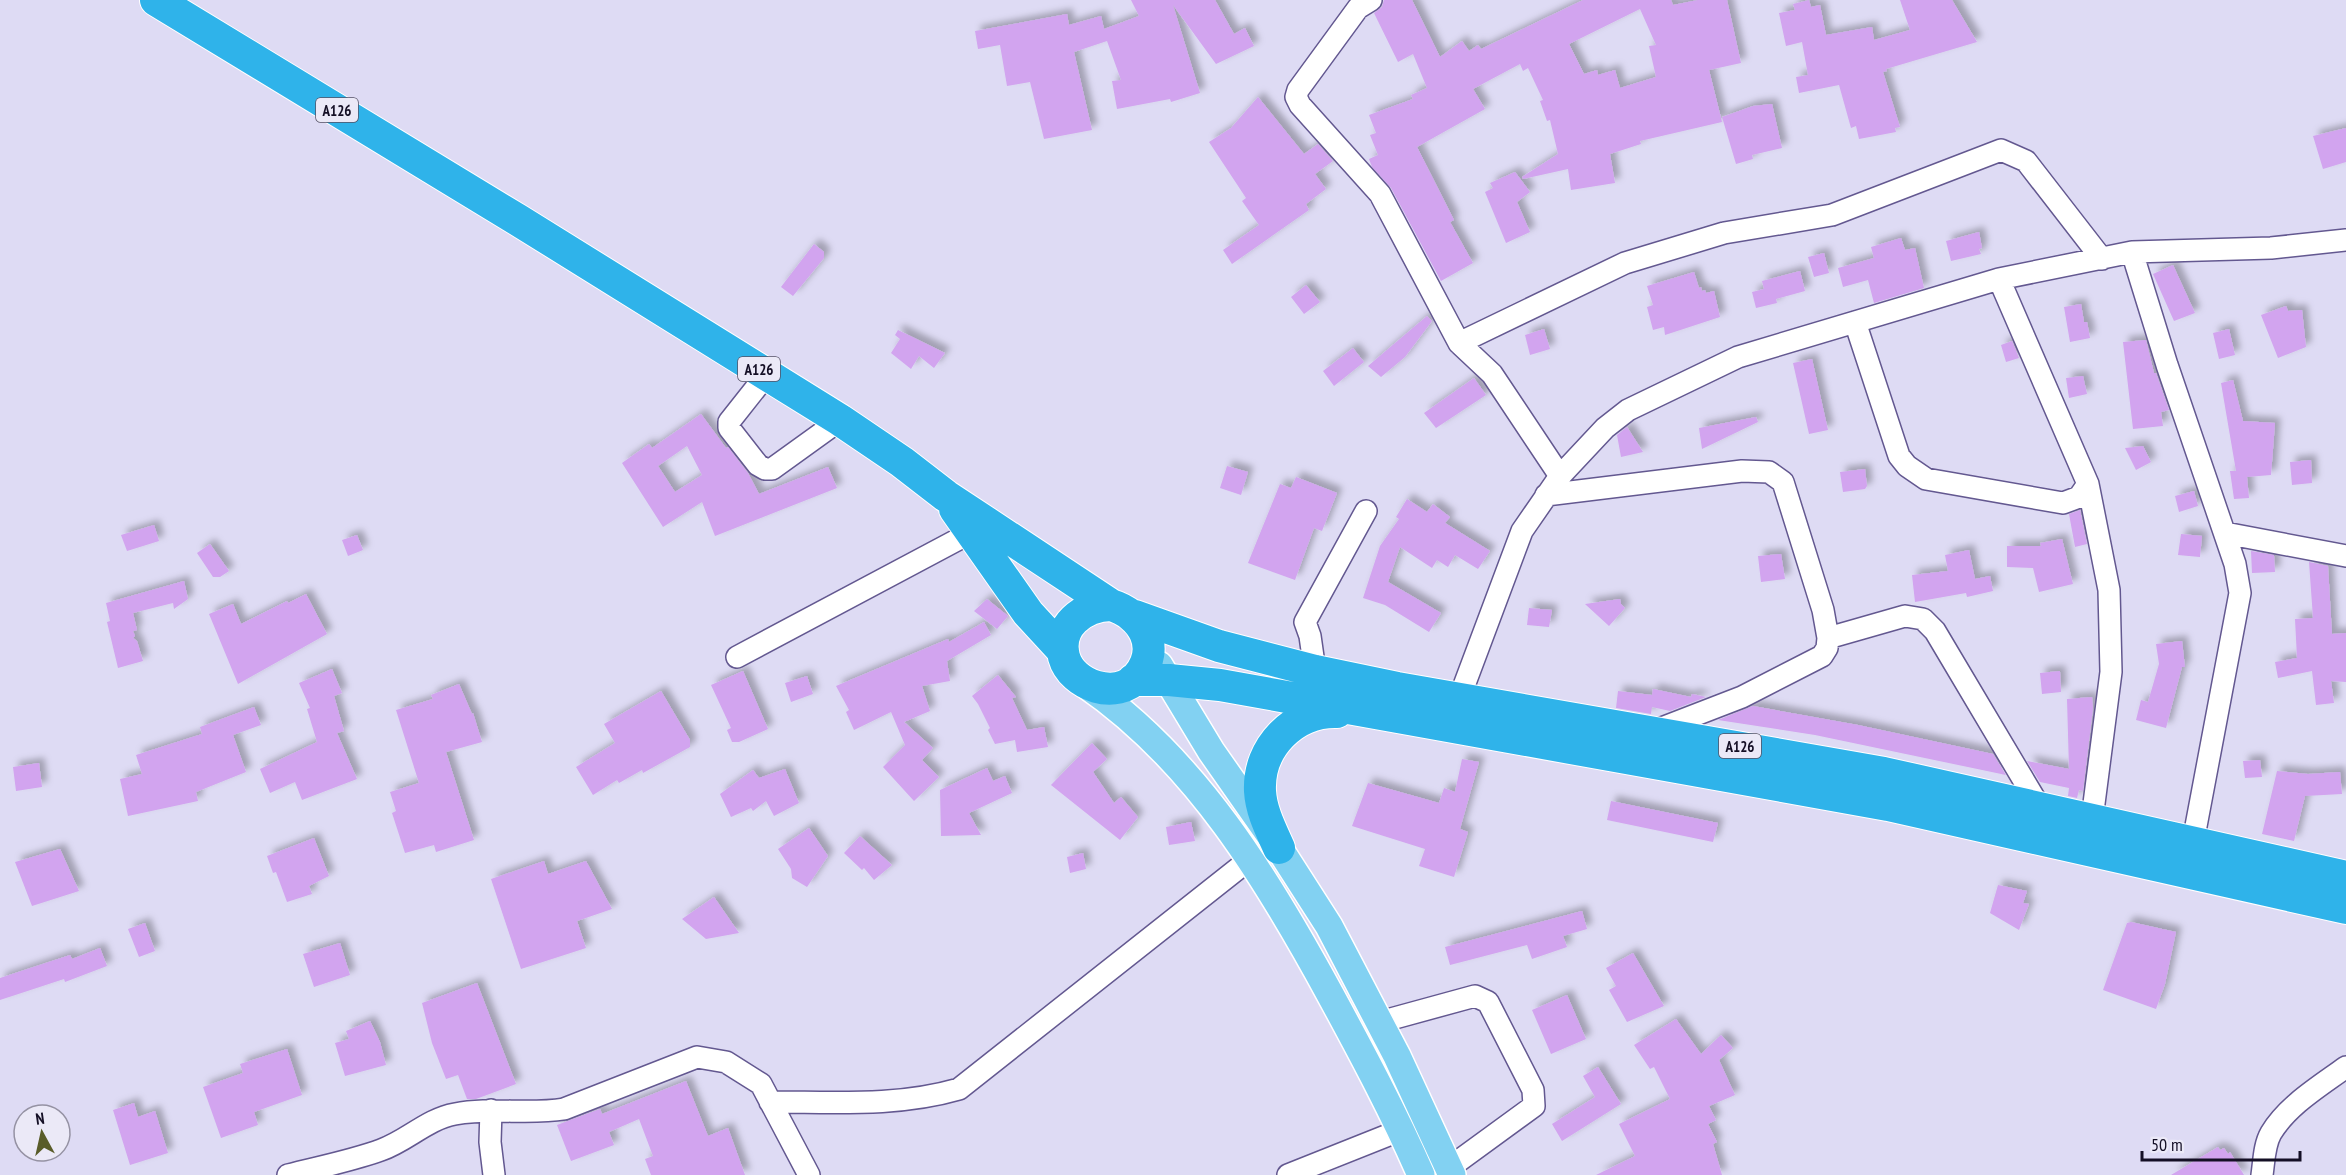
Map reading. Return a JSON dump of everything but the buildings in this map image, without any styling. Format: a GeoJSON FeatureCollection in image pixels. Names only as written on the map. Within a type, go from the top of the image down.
{"type":"FeatureCollection","features":[{"type":"Feature","properties":{"kind":"highway","name":"A126"},"geometry":{"type":"LineString","coordinates":[[156,0],[567,250],[840,420],[902,462],[946,496],[1123,611],[1229,649],[1315,671],[1459,699],[1884,772],[2346,877]]}},
{"type":"Feature","properties":{"kind":"highway","name":"A126"},"geometry":{"type":"LineString","coordinates":[[946,496],[1028,613],[1063,651],[1066,664],[1074,676],[1085,684],[1099,688],[1114,688],[1133,680],[1169,680],[1220,685],[1888,805],[2346,908]]}},
{"type":"Feature","properties":{"kind":"highway"},"geometry":{"type":"LineString","coordinates":[[1063,651],[1064,636],[1071,622],[1082,612],[1095,606],[1123,611],[1143,628],[1148,648],[1139,675],[1133,680]]}},
{"type":"Feature","properties":{"kind":"highway"},"geometry":{"type":"LineString","coordinates":[[1265,854],[1266,818],[1260,792],[1264,762],[1279,737],[1303,718],[1316,714],[1331,712],[1381,715]]}},
{"type":"Feature","properties":{"kind":"main road"},"geometry":{"type":"LineString","coordinates":[[1148,648],[1211,751],[1265,854],[1296,932],[1375,1077],[1421,1175]]}},
{"type":"Feature","properties":{"kind":"main road"},"geometry":{"type":"LineString","coordinates":[[1085,684],[1112,702],[1164,753],[1223,821],[1265,854],[1329,926],[1380,1023],[1451,1172]]}},
{"type":"Feature","properties":{"kind":"street"},"geometry":{"type":"LineString","coordinates":[[1371,0],[1358,8],[1298,90],[1296,97],[1300,105],[1380,194],[1459,343],[1491,374],[1560,476]]}},
{"type":"Feature","properties":{"kind":"street"},"geometry":{"type":"LineString","coordinates":[[1459,343],[1625,263],[1724,233],[1832,215],[2001,150],[2026,161],[2102,258]]}},
{"type":"Feature","properties":{"kind":"street"},"geometry":{"type":"LineString","coordinates":[[1459,699],[1522,531],[1560,476],[1605,428],[1628,410],[1738,357],[1999,279],[2132,252],[2271,248],[2346,240]]}},
{"type":"Feature","properties":{"kind":"street"},"geometry":{"type":"LineString","coordinates":[[2132,252],[2167,365],[2235,564],[2240,593],[2193,842]]}},
{"type":"Feature","properties":{"kind":"street"},"geometry":{"type":"LineString","coordinates":[[1999,279],[2088,484],[2109,590],[2111,672],[2092,819]]}},
{"type":"Feature","properties":{"kind":"street"},"geometry":{"type":"LineString","coordinates":[[1855,322],[1899,456],[1907,466],[1926,479],[2063,503],[2079,497],[2088,484]]}},
{"type":"Feature","properties":{"kind":"street"},"geometry":{"type":"LineString","coordinates":[[767,374],[729,422],[729,428],[758,465],[765,469],[772,469],[840,420]]}},
{"type":"Feature","properties":{"kind":"street"},"geometry":{"type":"LineString","coordinates":[[1546,495],[1742,471],[1769,472],[1783,482],[1823,610],[1828,638],[1827,648],[1822,656],[1742,697],[1653,732]]}},
{"type":"Feature","properties":{"kind":"street"},"geometry":{"type":"LineString","coordinates":[[1315,671],[1310,636],[1305,622],[1366,511]]}},
{"type":"Feature","properties":{"kind":"street"},"geometry":{"type":"LineString","coordinates":[[737,657],[972,532]]}},
{"type":"Feature","properties":{"kind":"street"},"geometry":{"type":"LineString","coordinates":[[2225,533],[2346,556]]}},
{"type":"Feature","properties":{"kind":"street"},"geometry":{"type":"LineString","coordinates":[[1828,638],[1905,616],[1923,620],[1935,631],[2040,806]]}},
{"type":"Feature","properties":{"kind":"street"},"geometry":{"type":"LineString","coordinates":[[770,1101],[897,1102],[932,1097],[958,1089],[1265,854]]}},
{"type":"Feature","properties":{"kind":"street"},"geometry":{"type":"LineString","coordinates":[[1380,1023],[1475,996],[1488,1002],[1533,1090],[1534,1106],[1451,1172]]}},
{"type":"Feature","properties":{"kind":"street"},"geometry":{"type":"LineString","coordinates":[[288,1175],[382,1150],[420,1128],[452,1114],[491,1110],[544,1112],[564,1109],[697,1057],[726,1062],[749,1074],[761,1084],[809,1175]]}},
{"type":"Feature","properties":{"kind":"street"},"geometry":{"type":"LineString","coordinates":[[2262,1175],[2267,1142],[2271,1133],[2301,1101],[2346,1067]]}},
{"type":"Feature","properties":{"kind":"street"},"geometry":{"type":"LineString","coordinates":[[491,1110],[490,1142],[494,1175]]}},
{"type":"Feature","properties":{"kind":"street"},"geometry":{"type":"LineString","coordinates":[[1288,1175],[1401,1130]]}}]}
